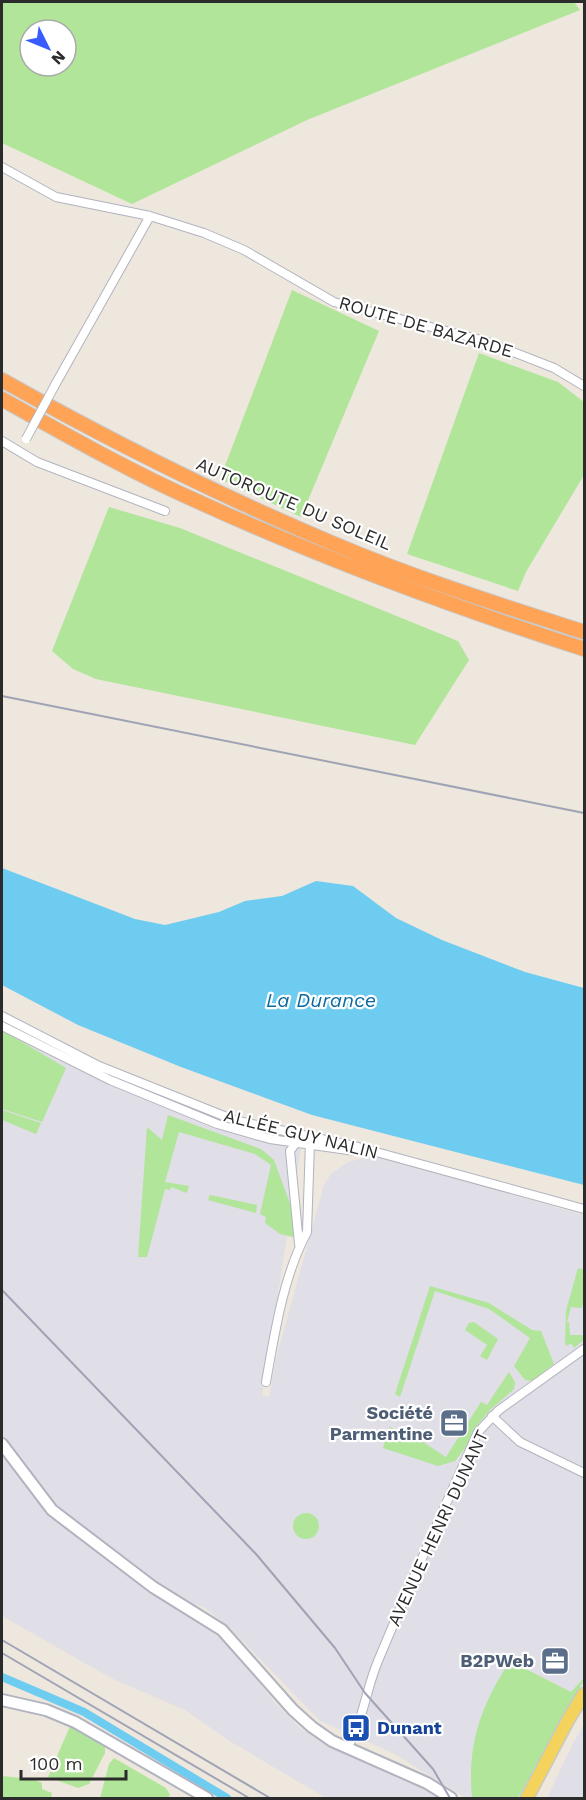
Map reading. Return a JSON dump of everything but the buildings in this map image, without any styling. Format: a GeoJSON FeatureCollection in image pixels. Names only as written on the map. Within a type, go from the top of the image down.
{"type":"FeatureCollection","features":[{"type":"Feature","properties":{"kind":"highway","name":"AUTOROUTE DU SOLEIL"},"geometry":{"type":"LineString","coordinates":[[2,380],[102,436],[184,477],[333,544],[453,590],[585,632]]}},
{"type":"Feature","properties":{"kind":"highway","name":"AUTOROUTE DU SOLEIL"},"geometry":{"type":"LineString","coordinates":[[2,399],[197,502],[336,561],[461,609],[585,649]]}},
{"type":"Feature","properties":{"kind":"highway"},"geometry":{"type":"LineString","coordinates":[[461,609],[492,626],[585,659]]}},
{"type":"Feature","properties":{"kind":"main road"},"geometry":{"type":"LineString","coordinates":[[527,1798],[568,1720],[585,1694]]}},
{"type":"Feature","properties":{"kind":"main road"},"geometry":{"type":"LineString","coordinates":[[549,1757],[585,1707]]}},
{"type":"Feature","properties":{"kind":"street","name":"ROUTE DE BAZARDE"},"geometry":{"type":"LineString","coordinates":[[2,167],[56,197],[150,216],[226,242],[348,307],[484,341],[554,368],[585,386]]}},
{"type":"Feature","properties":{"kind":"street"},"geometry":{"type":"LineString","coordinates":[[17,452],[150,216]]}},
{"type":"Feature","properties":{"kind":"street"},"geometry":{"type":"LineString","coordinates":[[2,441],[37,462],[165,511]]}},
{"type":"Feature","properties":{"kind":"street","name":"ALLÉE GUY NALIN"},"geometry":{"type":"LineString","coordinates":[[2,1016],[99,1066],[234,1120],[307,1140],[389,1155]]}},
{"type":"Feature","properties":{"kind":"street","name":"ALLÉE GUY NALIN"},"geometry":{"type":"LineString","coordinates":[[2,1026],[76,1064],[236,1131],[294,1143],[307,1140],[325,1147],[389,1155]]}},
{"type":"Feature","properties":{"kind":"street"},"geometry":{"type":"LineString","coordinates":[[276,1140],[290,1152]]}},
{"type":"Feature","properties":{"kind":"street"},"geometry":{"type":"LineString","coordinates":[[267,1382],[282,1301],[300,1246],[307,1233],[307,1177],[311,1155],[307,1140],[294,1143],[290,1152],[300,1246]]}},
{"type":"Feature","properties":{"kind":"street"},"geometry":{"type":"LineString","coordinates":[[311,1155],[325,1147]]}},
{"type":"Feature","properties":{"kind":"street"},"geometry":{"type":"LineString","coordinates":[[389,1155],[585,1209]]}},
{"type":"Feature","properties":{"kind":"street","name":"AVENUE HENRI DUNANT"},"geometry":{"type":"LineString","coordinates":[[347,1748],[356,1728],[369,1682],[478,1432],[492,1416],[585,1349]]}},
{"type":"Feature","properties":{"kind":"street"},"geometry":{"type":"LineString","coordinates":[[492,1416],[520,1442],[585,1473]]}},
{"type":"Feature","properties":{"kind":"street"},"geometry":{"type":"LineString","coordinates":[[2,1444],[58,1515],[153,1587],[222,1630],[293,1710],[312,1727],[347,1748],[427,1783],[451,1798]]}},
{"type":"Feature","properties":{"kind":"street"},"geometry":{"type":"LineString","coordinates":[[2,1700],[46,1710],[75,1722],[207,1798]]}},
{"type":"Feature","properties":{"kind":"shaded area"},"geometry":{"type":"Polygon","coordinates":[[[2,1023],[93,1076],[215,1129],[301,1147],[262,1396],[269,1397],[276,1359],[324,1185],[331,1174],[348,1162],[365,1158],[381,1158],[584,1215],[584,1682],[520,1798],[466,1798],[393,1753],[320,1721],[231,1629],[204,1607],[187,1602],[159,1585],[61,1513],[2,1436],[2,1023]]]}},
{"type":"Feature","properties":{"kind":"shaded area"},"geometry":{"type":"Polygon","coordinates":[[[2,1451],[31,1491],[64,1526],[232,1647],[274,1702],[299,1727],[328,1747],[428,1789],[440,1798],[326,1798],[228,1740],[185,1710],[111,1678],[2,1616],[2,1451]]]}},
{"type":"Feature","properties":{"kind":"shaded area"},"geometry":{"type":"Polygon","coordinates":[[[584,1725],[584,1798],[547,1798],[573,1743],[584,1725]]]}},
{"type":"Feature","properties":{"kind":"green space"},"geometry":{"type":"Polygon","coordinates":[[[2,2],[574,2],[580,10],[307,120],[132,204],[2,143],[2,2]]]}},
{"type":"Feature","properties":{"kind":"green space"},"geometry":{"type":"Polygon","coordinates":[[[292,290],[379,331],[301,517],[220,479],[292,290]]]}},
{"type":"Feature","properties":{"kind":"green space"},"geometry":{"type":"Polygon","coordinates":[[[479,353],[558,382],[584,402],[584,475],[526,572],[518,591],[407,554],[479,353]]]}},
{"type":"Feature","properties":{"kind":"green space"},"geometry":{"type":"Polygon","coordinates":[[[109,507],[180,528],[458,641],[469,660],[415,745],[96,679],[73,669],[52,651],[109,507]]]}},
{"type":"Feature","properties":{"kind":"green space"},"geometry":{"type":"Polygon","coordinates":[[[2,1030],[66,1068],[42,1122],[2,1109],[2,1030]]]}},
{"type":"Feature","properties":{"kind":"green space"},"geometry":{"type":"Polygon","coordinates":[[[2,1110],[41,1123],[36,1134],[2,1120],[2,1110]]]}},
{"type":"Feature","properties":{"kind":"green space"},"geometry":{"type":"Polygon","coordinates":[[[168,1115],[261,1149],[274,1160],[296,1220],[293,1237],[280,1234],[265,1223],[266,1217],[260,1214],[271,1165],[255,1154],[179,1132],[165,1182],[189,1186],[187,1193],[171,1187],[170,1190],[165,1189],[147,1257],[138,1257],[147,1127],[162,1140],[168,1115]]]}},
{"type":"Feature","properties":{"kind":"green space"},"geometry":{"type":"Polygon","coordinates":[[[210,1195],[257,1205],[256,1213],[208,1200],[210,1195]]]}},
{"type":"Feature","properties":{"kind":"green space"},"geometry":{"type":"Polygon","coordinates":[[[578,1268],[584,1270],[584,1303],[581,1308],[571,1307],[567,1322],[569,1322],[570,1335],[582,1335],[584,1340],[574,1348],[571,1343],[567,1346],[565,1344],[566,1311],[578,1268]]]}},
{"type":"Feature","properties":{"kind":"green space"},"geometry":{"type":"Polygon","coordinates":[[[430,1286],[489,1303],[532,1330],[541,1331],[554,1364],[532,1381],[525,1380],[514,1366],[530,1338],[489,1309],[435,1291],[400,1397],[395,1394],[430,1286]]]}},
{"type":"Feature","properties":{"kind":"green space"},"geometry":{"type":"Polygon","coordinates":[[[474,1322],[498,1339],[487,1360],[480,1356],[487,1345],[465,1330],[469,1323],[474,1322]]]}},
{"type":"Feature","properties":{"kind":"green space"},"geometry":{"type":"Polygon","coordinates":[[[509,1372],[515,1382],[514,1389],[490,1410],[474,1429],[466,1447],[455,1461],[438,1466],[383,1448],[389,1427],[397,1430],[400,1427],[446,1457],[481,1402],[487,1405],[509,1372]]]}},
{"type":"Feature","properties":{"kind":"green space"},"geometry":{"type":"Polygon","coordinates":[[[306,1513],[315,1517],[319,1526],[315,1535],[306,1539],[297,1535],[293,1526],[297,1517],[306,1513]]]}},
{"type":"Feature","properties":{"kind":"green space"},"geometry":{"type":"Polygon","coordinates":[[[510,1661],[571,1692],[584,1680],[518,1798],[472,1798],[472,1760],[478,1726],[491,1693],[510,1661]]]}},
{"type":"Feature","properties":{"kind":"green space"},"geometry":{"type":"Polygon","coordinates":[[[71,1724],[105,1744],[105,1753],[89,1784],[78,1788],[48,1777],[71,1724]]]}},
{"type":"Feature","properties":{"kind":"green space"},"geometry":{"type":"Polygon","coordinates":[[[114,1758],[166,1788],[170,1795],[168,1798],[100,1798],[109,1764],[114,1758]]]}},
{"type":"Feature","properties":{"kind":"green space"},"geometry":{"type":"Polygon","coordinates":[[[2,1776],[32,1779],[42,1783],[42,1789],[52,1793],[51,1798],[2,1798],[2,1776]]]}},
{"type":"Feature","properties":{"kind":"water","name":"La Durance"},"geometry":{"type":"Polygon","coordinates":[[[2,868],[135,919],[165,925],[219,912],[245,901],[282,896],[316,881],[353,886],[396,918],[442,940],[525,972],[584,988],[584,1185],[312,1115],[181,1067],[78,1025],[2,985],[2,868]]]}},
{"type":"Feature","properties":{"kind":"waterway"},"geometry":{"type":"LineString","coordinates":[[2,1677],[84,1712],[227,1798]]}},
{"type":"Feature","properties":{"kind":"railway"},"geometry":{"type":"LineString","coordinates":[[2,696],[584,813]]}},
{"type":"Feature","properties":{"kind":"railway"},"geometry":{"type":"LineString","coordinates":[[2,1290],[256,1554],[335,1648],[365,1693],[433,1769],[450,1798]]}},
{"type":"Feature","properties":{"kind":"railway"},"geometry":{"type":"LineString","coordinates":[[2,1640],[270,1798]]}},
{"type":"Feature","properties":{"kind":"railway"},"geometry":{"type":"LineString","coordinates":[[2,1653],[249,1798]]}},
{"type":"Feature","properties":{"kind":"place","name":"Société Parmentine"},"geometry":{"type":"Point","coordinates":[454,1423]}},
{"type":"Feature","properties":{"kind":"place","name":"B2PWeb"},"geometry":{"type":"Point","coordinates":[555,1661]}},
{"type":"Feature","properties":{"kind":"place","name":"Dunant"},"geometry":{"type":"Point","coordinates":[356,1728]}}]}
